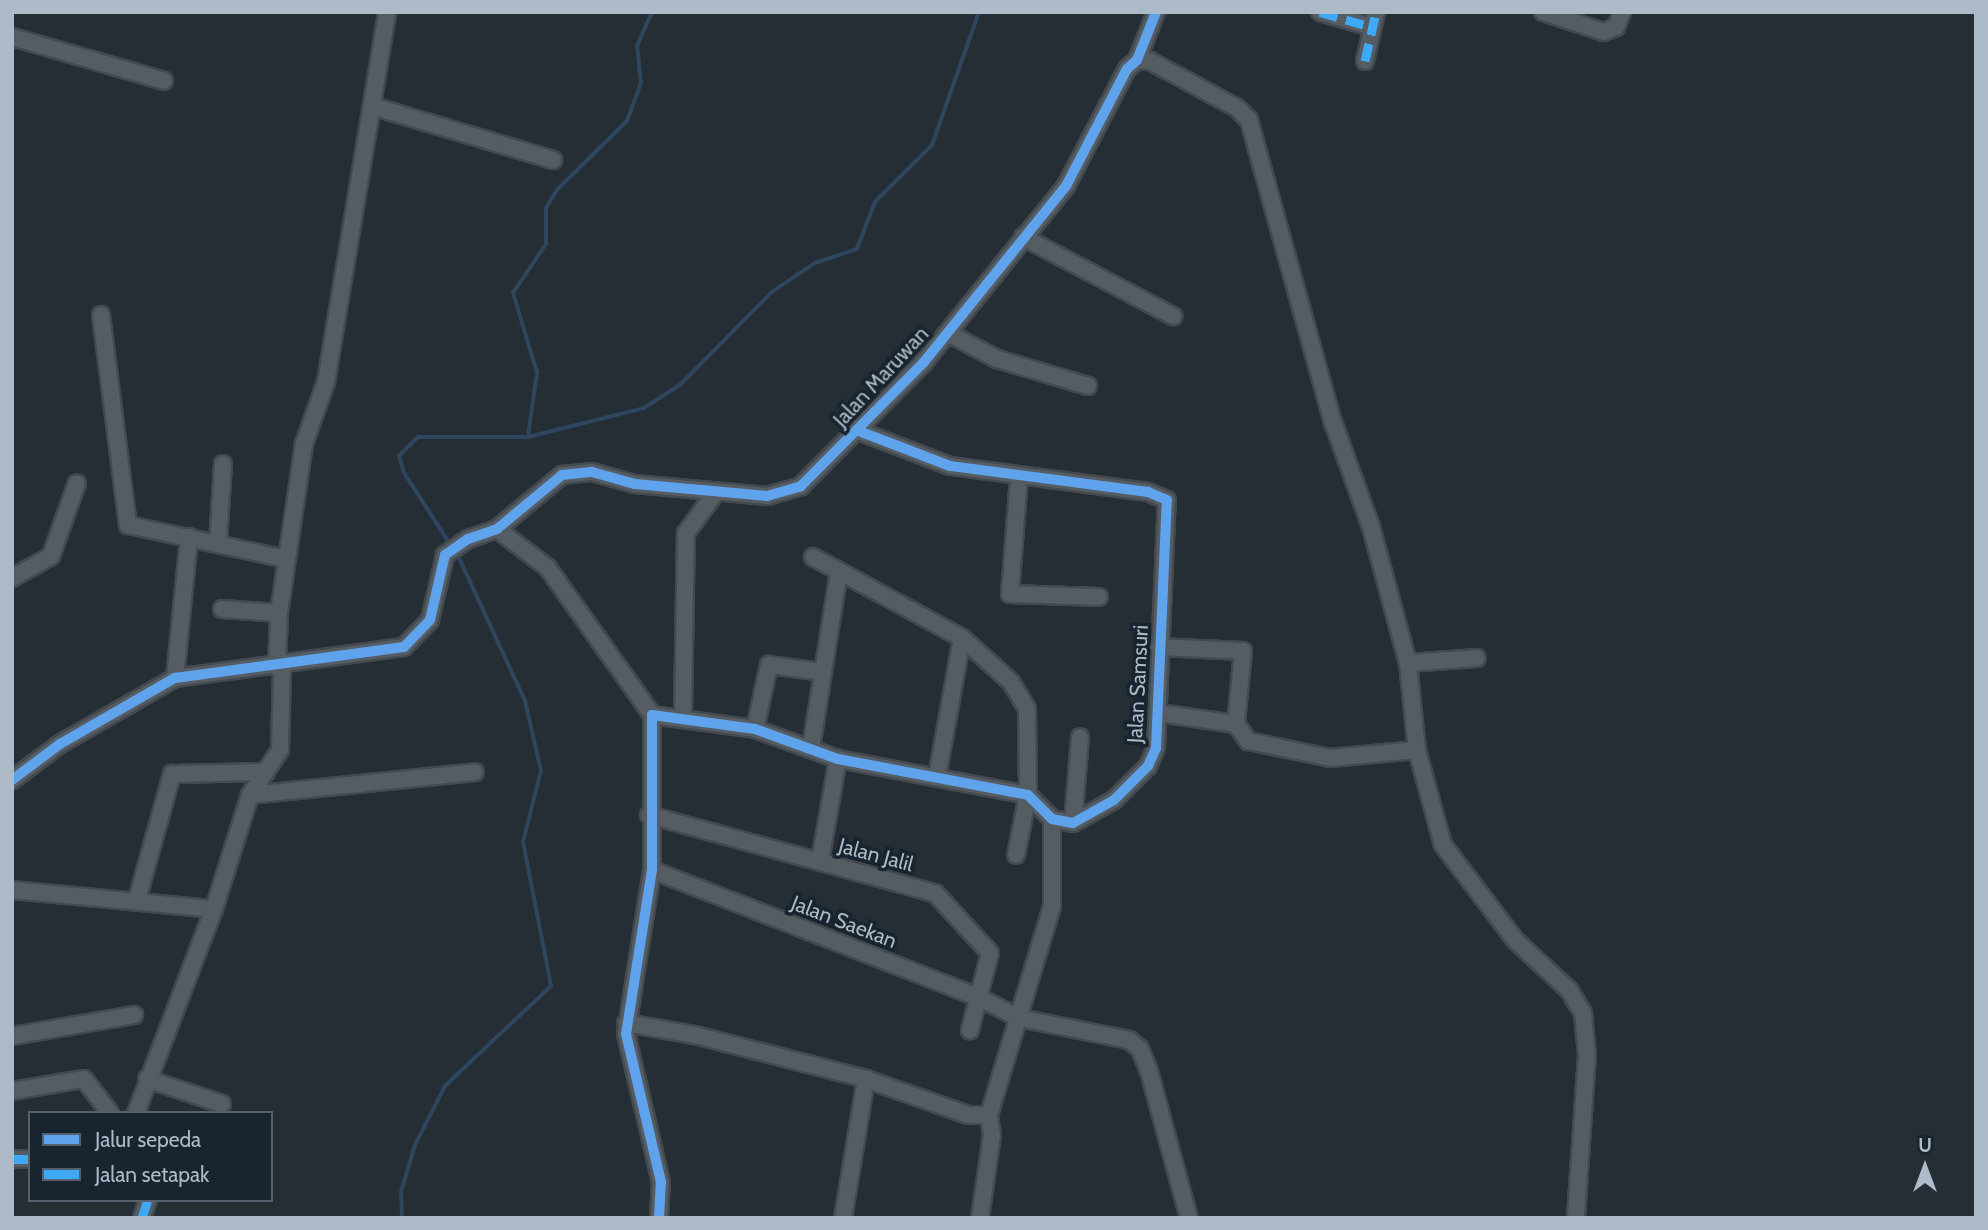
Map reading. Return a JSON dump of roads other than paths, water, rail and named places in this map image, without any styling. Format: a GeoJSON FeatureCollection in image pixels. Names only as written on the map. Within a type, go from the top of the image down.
{"type":"FeatureCollection","features":[{"type":"Feature","properties":{"kind":"street"},"geometry":{"type":"LineString","coordinates":[[137,1111],[214,909],[250,795],[280,750],[279,613],[286,559],[304,444],[326,382],[387,12]]}},
{"type":"Feature","properties":{"kind":"street","name":"Jalan Maruwan"},"geometry":{"type":"LineString","coordinates":[[280,666],[404,647],[430,620],[445,555],[468,539],[497,529],[555,479],[580,471],[716,492],[788,493],[859,431],[948,333],[1066,186],[1127,69],[1137,60],[1156,12]]}},
{"type":"Feature","properties":{"kind":"street"},"geometry":{"type":"LineString","coordinates":[[1320,12],[1374,19],[1365,61]]}},
{"type":"Feature","properties":{"kind":"street"},"geometry":{"type":"LineString","coordinates":[[1543,12],[1604,32],[1616,27],[1622,12]]}},
{"type":"Feature","properties":{"kind":"street"},"geometry":{"type":"LineString","coordinates":[[12,37],[164,81]]}},
{"type":"Feature","properties":{"kind":"street"},"geometry":{"type":"LineString","coordinates":[[1137,60],[1150,61],[1237,108],[1249,120],[1333,422],[1371,527],[1408,663],[1417,750],[1443,845],[1515,940],[1581,1006],[1587,1055],[1576,1218]]}},
{"type":"Feature","properties":{"kind":"street"},"geometry":{"type":"LineString","coordinates":[[372,106],[553,160]]}},
{"type":"Feature","properties":{"kind":"street"},"geometry":{"type":"LineString","coordinates":[[1023,237],[1173,316]]}},
{"type":"Feature","properties":{"kind":"street"},"geometry":{"type":"LineString","coordinates":[[102,315],[127,485],[128,525],[139,532],[189,537],[286,559]]}},
{"type":"Feature","properties":{"kind":"street"},"geometry":{"type":"LineString","coordinates":[[948,333],[997,359],[1088,386]]}},
{"type":"Feature","properties":{"kind":"street","name":"Jalan Samsuri"},"geometry":{"type":"LineString","coordinates":[[859,431],[927,460],[1167,500],[1158,713],[1148,766],[1114,800],[1073,823]]}},
{"type":"Feature","properties":{"kind":"street"},"geometry":{"type":"LineString","coordinates":[[218,543],[223,464]]}},
{"type":"Feature","properties":{"kind":"street"},"geometry":{"type":"LineString","coordinates":[[1019,477],[1010,594],[1099,597]]}},
{"type":"Feature","properties":{"kind":"street"},"geometry":{"type":"LineString","coordinates":[[12,579],[51,556],[76,483]]}},
{"type":"Feature","properties":{"kind":"street"},"geometry":{"type":"LineString","coordinates":[[683,716],[685,539],[689,524],[716,492]]}},
{"type":"Feature","properties":{"kind":"street"},"geometry":{"type":"LineString","coordinates":[[497,529],[548,568],[652,715],[649,815],[652,870],[626,1024],[661,1181],[659,1218]]}},
{"type":"Feature","properties":{"kind":"street"},"geometry":{"type":"LineString","coordinates":[[175,678],[189,537]]}},
{"type":"Feature","properties":{"kind":"street"},"geometry":{"type":"LineString","coordinates":[[813,557],[962,638],[1011,682],[1027,709],[1028,795],[1016,855]]}},
{"type":"Feature","properties":{"kind":"street"},"geometry":{"type":"LineString","coordinates":[[811,748],[839,571]]}},
{"type":"Feature","properties":{"kind":"street"},"geometry":{"type":"LineString","coordinates":[[222,609],[279,613]]}},
{"type":"Feature","properties":{"kind":"street"},"geometry":{"type":"LineString","coordinates":[[937,777],[962,638]]}},
{"type":"Feature","properties":{"kind":"street"},"geometry":{"type":"LineString","coordinates":[[1159,647],[1243,651],[1236,724],[1243,738],[1292,753],[1331,758],[1417,750]]}},
{"type":"Feature","properties":{"kind":"street"},"geometry":{"type":"LineString","coordinates":[[1408,663],[1477,658]]}},
{"type":"Feature","properties":{"kind":"street"},"geometry":{"type":"LineString","coordinates":[[755,729],[769,665],[822,672]]}},
{"type":"Feature","properties":{"kind":"street"},"geometry":{"type":"LineString","coordinates":[[12,780],[60,744],[175,678],[280,666]]}},
{"type":"Feature","properties":{"kind":"street"},"geometry":{"type":"LineString","coordinates":[[1158,713],[1236,724]]}},
{"type":"Feature","properties":{"kind":"street"},"geometry":{"type":"LineString","coordinates":[[652,715],[683,716],[755,729],[838,758],[1028,795],[1052,819],[1073,823],[1080,737]]}},
{"type":"Feature","properties":{"kind":"street"},"geometry":{"type":"LineString","coordinates":[[820,861],[838,758]]}},
{"type":"Feature","properties":{"kind":"street"},"geometry":{"type":"LineString","coordinates":[[137,900],[172,774],[266,772]]}},
{"type":"Feature","properties":{"kind":"street"},"geometry":{"type":"LineString","coordinates":[[250,795],[475,772]]}},
{"type":"Feature","properties":{"kind":"street","name":"Jalan Jalil"},"geometry":{"type":"LineString","coordinates":[[649,815],[820,861],[942,898],[990,953],[976,996],[970,1030]]}},
{"type":"Feature","properties":{"kind":"street"},"geometry":{"type":"LineString","coordinates":[[979,1218],[992,1135],[989,1115],[1052,906],[1052,819]]}},
{"type":"Feature","properties":{"kind":"street","name":"Jalan Saekan"},"geometry":{"type":"LineString","coordinates":[[652,870],[976,996],[1019,1018],[1108,1033],[1140,1049],[1189,1218]]}},
{"type":"Feature","properties":{"kind":"street"},"geometry":{"type":"LineString","coordinates":[[12,890],[214,909]]}},
{"type":"Feature","properties":{"kind":"street"},"geometry":{"type":"LineString","coordinates":[[12,1036],[134,1015]]}},
{"type":"Feature","properties":{"kind":"street"},"geometry":{"type":"LineString","coordinates":[[626,1024],[695,1035],[866,1079],[968,1115],[989,1115]]}},
{"type":"Feature","properties":{"kind":"street"},"geometry":{"type":"LineString","coordinates":[[12,1091],[84,1079],[108,1111]]}},
{"type":"Feature","properties":{"kind":"street"},"geometry":{"type":"LineString","coordinates":[[147,1079],[222,1104]]}},
{"type":"Feature","properties":{"kind":"street"},"geometry":{"type":"LineString","coordinates":[[843,1218],[866,1079]]}},
{"type":"Feature","properties":{"kind":"waterway"},"geometry":{"type":"LineString","coordinates":[[528,436],[537,373],[513,293],[546,244],[546,208],[558,189],[627,121],[641,83],[637,46],[652,12]]}},
{"type":"Feature","properties":{"kind":"waterway"},"geometry":{"type":"LineString","coordinates":[[451,546],[404,473],[399,456],[418,437],[528,437],[644,408],[680,385],[772,292],[815,263],[857,249],[875,202],[932,145],[979,12]]}},
{"type":"Feature","properties":{"kind":"waterway"},"geometry":{"type":"LineString","coordinates":[[402,1218],[401,1192],[415,1145],[445,1086],[551,986],[523,842],[541,771],[525,701],[456,552]]}}]}
